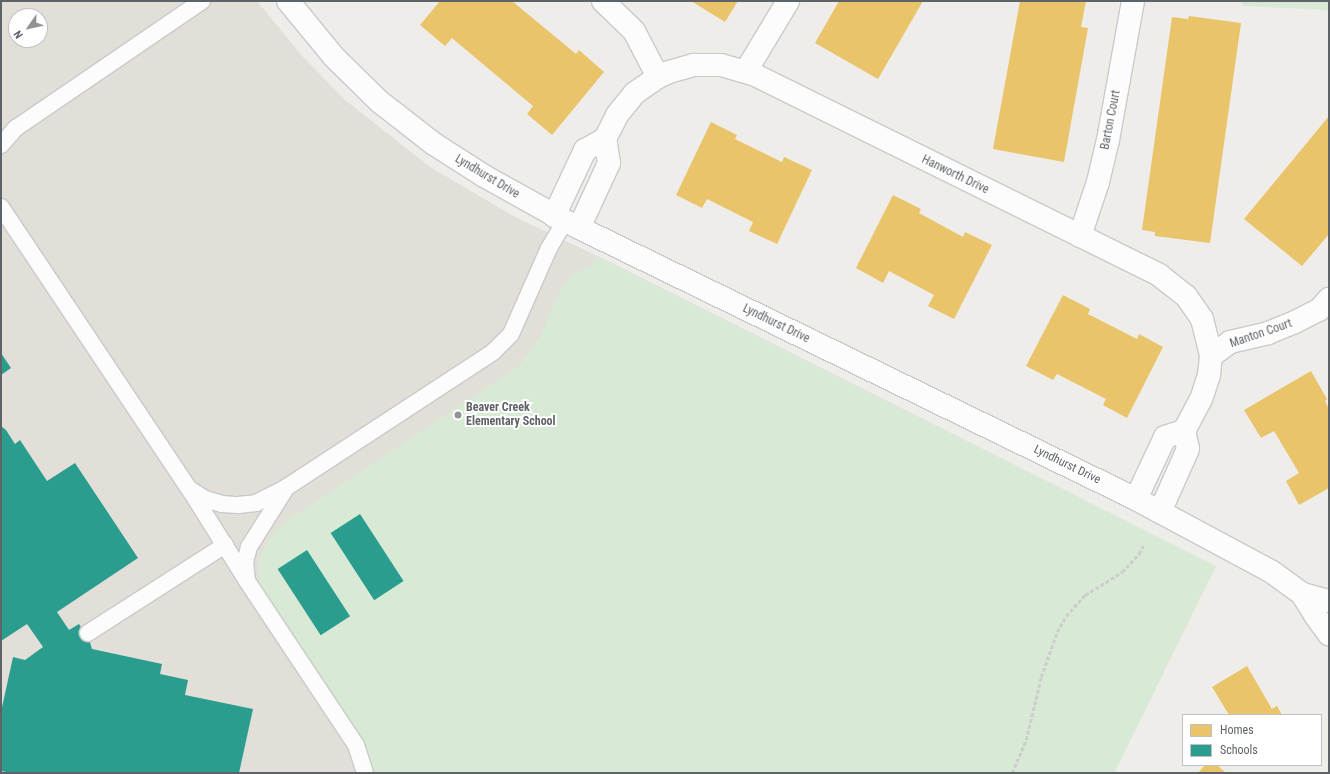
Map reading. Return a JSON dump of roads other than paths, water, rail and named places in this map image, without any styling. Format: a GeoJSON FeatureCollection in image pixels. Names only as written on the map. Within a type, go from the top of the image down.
{"type":"FeatureCollection","features":[{"type":"Feature","properties":{"kind":"street","name":"Lyndhurst Drive"},"geometry":{"type":"LineString","coordinates":[[288,1],[334,57],[380,102],[434,144],[484,176],[566,222],[1136,499],[1272,572],[1302,594],[1329,601]]}},
{"type":"Feature","properties":{"kind":"street"},"geometry":{"type":"LineString","coordinates":[[603,1],[634,31],[658,77]]}},
{"type":"Feature","properties":{"kind":"street"},"geometry":{"type":"LineString","coordinates":[[746,71],[788,1]]}},
{"type":"Feature","properties":{"kind":"street","name":"Barton Court"},"geometry":{"type":"LineString","coordinates":[[1080,236],[1098,182],[1108,140],[1133,1]]}},
{"type":"Feature","properties":{"kind":"street","name":"Hanworth Drive"},"geometry":{"type":"LineString","coordinates":[[566,222],[609,163],[605,139],[617,115],[635,93],[658,77],[669,72],[694,65],[721,65],[746,71],[1159,275],[1186,296],[1202,319],[1211,356],[1209,375],[1201,399],[1184,431]]}},
{"type":"Feature","properties":{"kind":"street","name":"Manton Court"},"geometry":{"type":"LineString","coordinates":[[1211,356],[1230,342],[1268,333],[1326,311]]}},
{"type":"Feature","properties":{"kind":"street"},"geometry":{"type":"LineString","coordinates":[[1136,499],[1165,437],[1184,431],[1188,449],[1160,512]]}},
{"type":"Feature","properties":{"kind":"street","name":"Lyndhurst Drive"},"geometry":{"type":"LineString","coordinates":[[1302,594],[1329,634]]}},
{"type":"Feature","properties":{"kind":"lane"},"geometry":{"type":"LineString","coordinates":[[1,145],[16,128],[202,1]]}},
{"type":"Feature","properties":{"kind":"lane"},"geometry":{"type":"LineString","coordinates":[[1,207],[190,490],[247,581],[356,745],[365,773]]}},
{"type":"Feature","properties":{"kind":"lane"},"geometry":{"type":"LineString","coordinates":[[190,490],[205,498],[222,504],[238,505],[256,503],[287,487],[493,352],[511,334],[549,248],[566,222]]}},
{"type":"Feature","properties":{"kind":"lane"},"geometry":{"type":"LineString","coordinates":[[247,581],[245,562],[249,547],[287,487]]}},
{"type":"Feature","properties":{"kind":"lane"},"geometry":{"type":"LineString","coordinates":[[88,633],[224,545]]}},
{"type":"Feature","properties":{"kind":"place","name":"Beaver Creek Elementary School"},"geometry":{"type":"Point","coordinates":[458,415]}}]}
